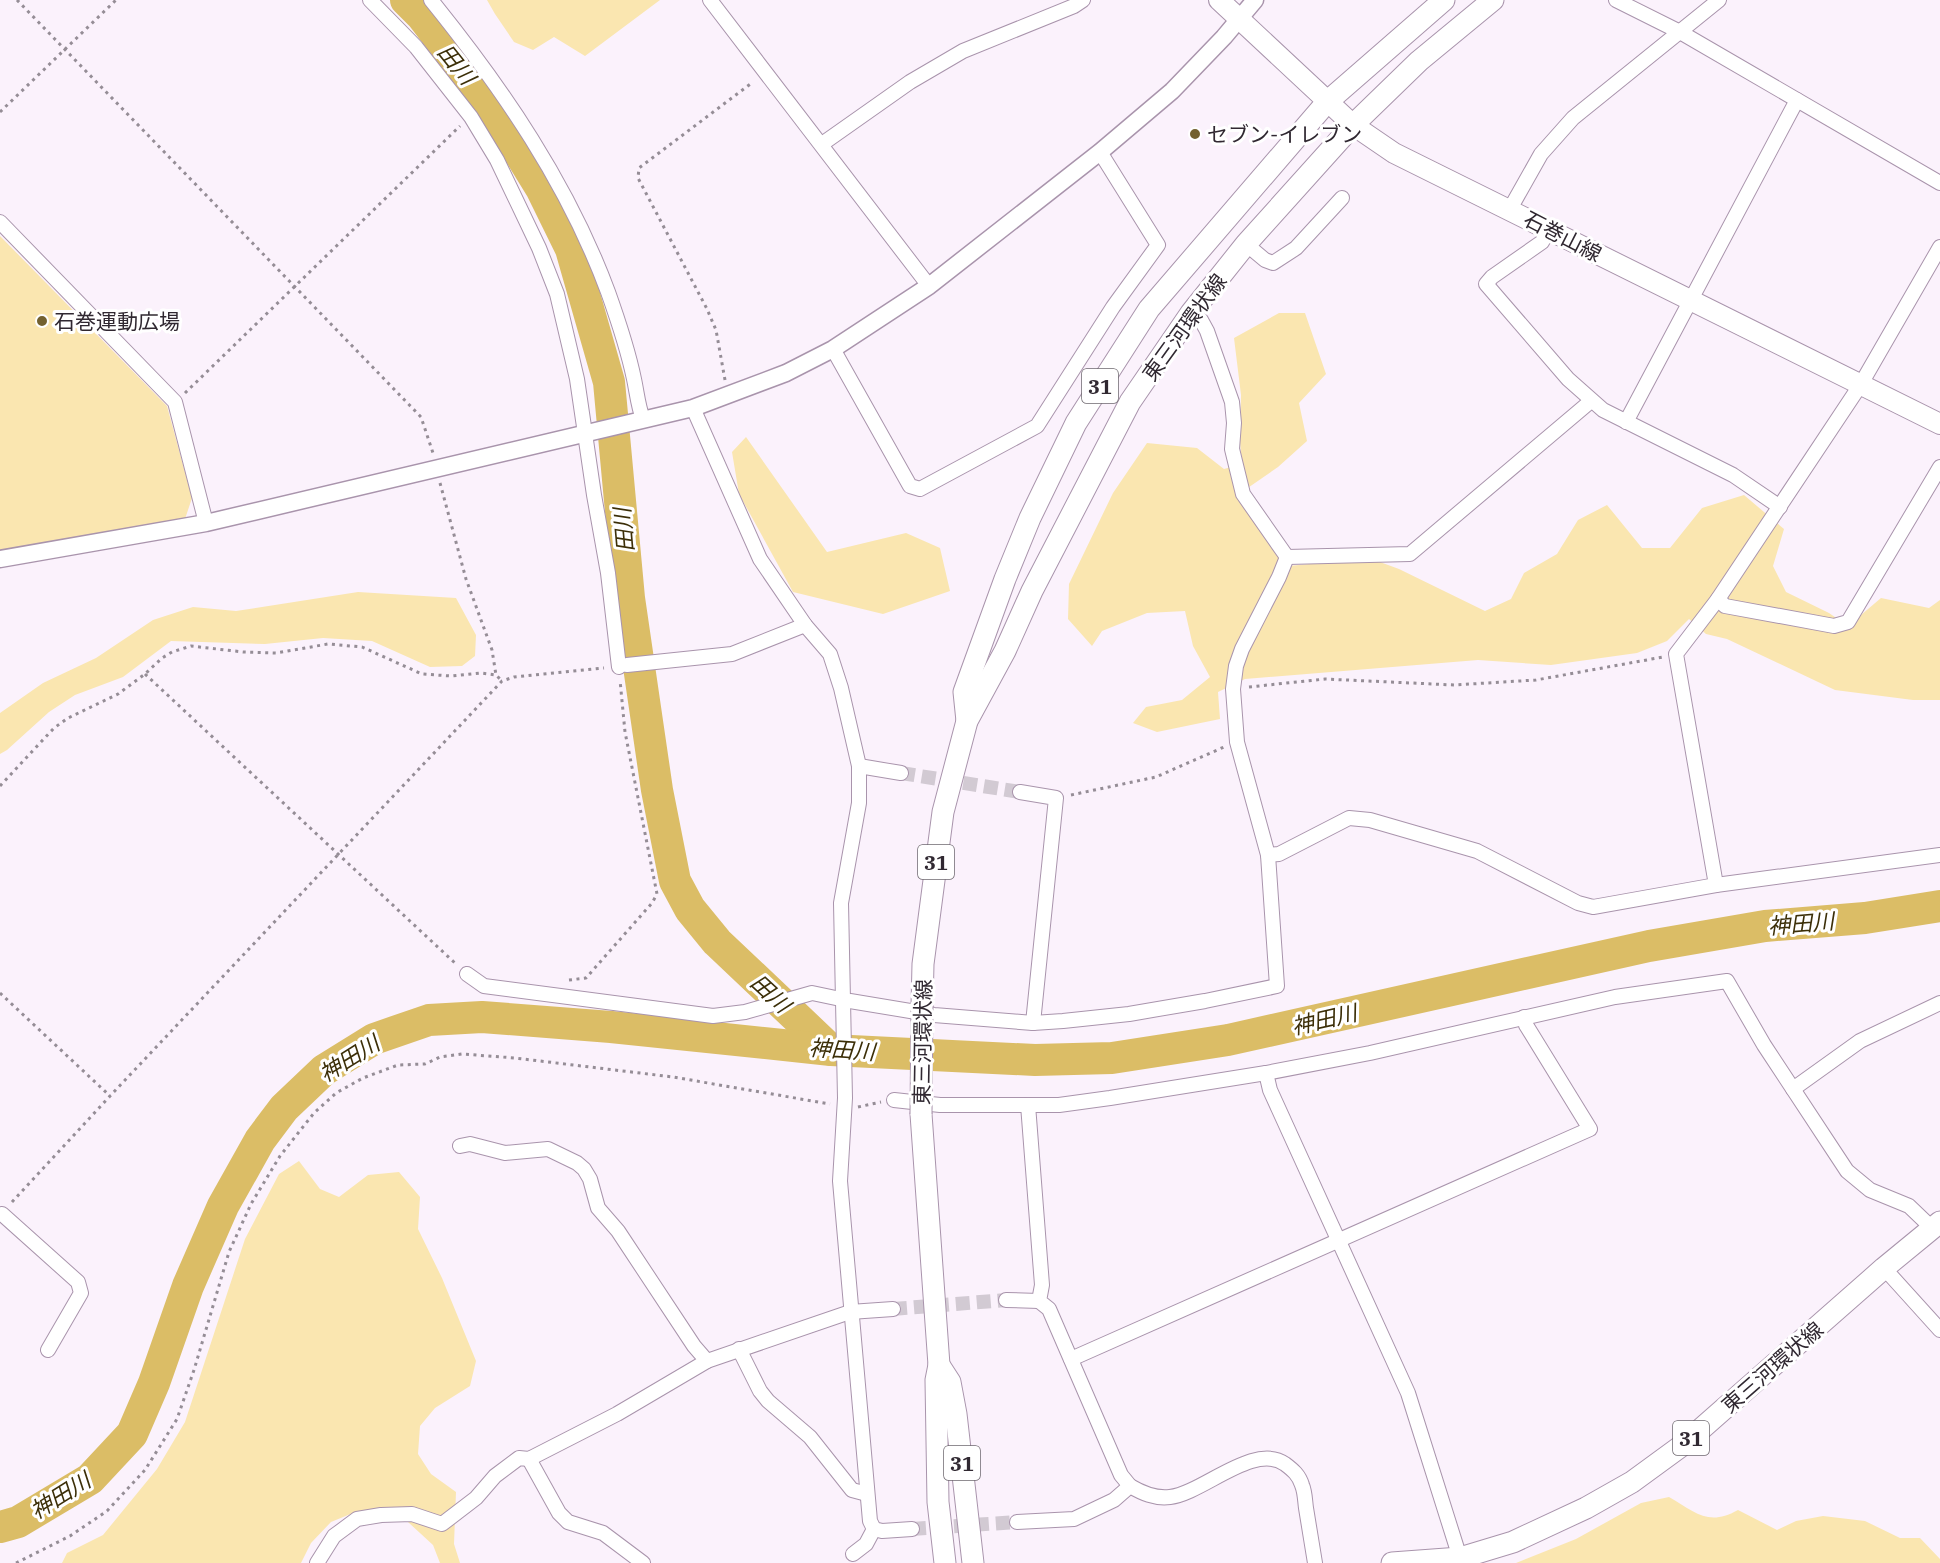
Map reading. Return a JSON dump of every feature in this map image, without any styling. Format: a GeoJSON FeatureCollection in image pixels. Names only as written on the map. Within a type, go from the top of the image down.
{"type":"FeatureCollection","features":[{"type":"Feature","properties":{"kind":"main road","name":"石巻山線"},"geometry":{"type":"LineString","coordinates":[[1219,0],[1353,125],[1394,153],[1940,424]]}},
{"type":"Feature","properties":{"kind":"main road","name":"東三河環状線"},"geometry":{"type":"LineString","coordinates":[[967,722],[964,692],[1030,518],[1076,423],[1149,309],[1327,102],[1444,0]]}},
{"type":"Feature","properties":{"kind":"main road","name":"東三河環状線"},"geometry":{"type":"LineString","coordinates":[[945,1563],[938,1502],[936,1380],[939,1365],[921,1114],[923,964],[943,812],[967,722],[1130,402],[1191,313],[1246,244],[1353,125],[1419,61],[1493,0]]}},
{"type":"Feature","properties":{"kind":"main road","name":"東三河環状線"},"geometry":{"type":"LineString","coordinates":[[1392,1563],[1460,1558],[1513,1542],[1586,1508],[1632,1482],[1684,1444],[1936,1225]]}},
{"type":"Feature","properties":{"kind":"main road","name":"東三河環状線"},"geometry":{"type":"LineString","coordinates":[[939,1365],[950,1382],[956,1414],[973,1563]]}},
{"type":"Feature","properties":{"kind":"street"},"geometry":{"type":"LineString","coordinates":[[370,0],[416,46],[471,117],[497,160],[539,248],[557,294],[591,432],[608,573],[623,666],[732,654],[805,625]]}},
{"type":"Feature","properties":{"kind":"street"},"geometry":{"type":"LineString","coordinates":[[431,0],[501,91],[543,157],[573,212],[607,291],[634,380],[638,420]]}},
{"type":"Feature","properties":{"kind":"street"},"geometry":{"type":"LineString","coordinates":[[710,0],[929,286]]}},
{"type":"Feature","properties":{"kind":"street"},"geometry":{"type":"LineString","coordinates":[[822,144],[910,82],[963,51],[1074,6],[1083,0]]}},
{"type":"Feature","properties":{"kind":"street"},"geometry":{"type":"LineString","coordinates":[[0,559],[206,523],[436,469],[693,408],[786,373],[833,349],[929,286],[1100,152],[1172,91],[1255,0]]}},
{"type":"Feature","properties":{"kind":"street"},"geometry":{"type":"LineString","coordinates":[[1616,0],[1680,32],[1940,183]]}},
{"type":"Feature","properties":{"kind":"street"},"geometry":{"type":"LineString","coordinates":[[1510,209],[1540,154],[1573,118],[1719,0]]}},
{"type":"Feature","properties":{"kind":"street"},"geometry":{"type":"LineString","coordinates":[[1626,422],[1797,100]]}},
{"type":"Feature","properties":{"kind":"street"},"geometry":{"type":"LineString","coordinates":[[833,349],[910,486],[920,489],[1037,426],[1113,306],[1158,245],[1100,152]]}},
{"type":"Feature","properties":{"kind":"street"},"geometry":{"type":"LineString","coordinates":[[1246,244],[1265,260],[1273,262],[1296,248],[1342,198]]}},
{"type":"Feature","properties":{"kind":"street"},"geometry":{"type":"LineString","coordinates":[[0,222],[175,402],[206,523]]}},
{"type":"Feature","properties":{"kind":"street"},"geometry":{"type":"LineString","coordinates":[[1549,230],[1542,242],[1492,277],[1486,284],[1568,379],[1591,401],[1626,422],[1733,475],[1780,507]]}},
{"type":"Feature","properties":{"kind":"street"},"geometry":{"type":"LineString","coordinates":[[1716,885],[1676,654],[1718,599],[1861,384],[1940,247]]}},
{"type":"Feature","properties":{"kind":"street"},"geometry":{"type":"LineString","coordinates":[[1191,313],[1201,320],[1207,331],[1232,402],[1234,423],[1232,449],[1243,494],[1287,557]]}},
{"type":"Feature","properties":{"kind":"street"},"geometry":{"type":"LineString","coordinates":[[1287,557],[1410,554],[1591,401]]}},
{"type":"Feature","properties":{"kind":"street"},"geometry":{"type":"LineString","coordinates":[[693,408],[760,559],[805,625],[830,654],[841,688],[859,766],[859,803],[841,903],[845,1102],[840,1181],[870,1521],[874,1529],[882,1531],[912,1530]]}},
{"type":"Feature","properties":{"kind":"street"},"geometry":{"type":"LineString","coordinates":[[1718,599],[1725,606],[1834,626],[1848,622],[1940,466]]}},
{"type":"Feature","properties":{"kind":"street"},"geometry":{"type":"LineString","coordinates":[[467,974],[484,986],[713,1016],[763,1008],[812,993],[934,1015],[1033,1023],[1129,1014],[1277,986],[1268,855],[1237,742],[1233,689],[1236,666],[1242,648],[1287,557]]}},
{"type":"Feature","properties":{"kind":"street"},"geometry":{"type":"LineString","coordinates":[[859,766],[901,773]]}},
{"type":"Feature","properties":{"kind":"street"},"geometry":{"type":"LineString","coordinates":[[1020,792],[1056,798],[1033,1023]]}},
{"type":"Feature","properties":{"kind":"street"},"geometry":{"type":"LineString","coordinates":[[1268,855],[1279,854],[1349,818],[1370,820],[1477,850],[1578,903],[1593,907],[1716,885],[1940,855]]}},
{"type":"Feature","properties":{"kind":"street"},"geometry":{"type":"LineString","coordinates":[[894,1100],[940,1105],[1059,1105],[1110,1098],[1266,1073],[1370,1053],[1615,997],[1727,981],[1764,1045],[1847,1171],[1870,1190],[1910,1206],[1936,1225]]}},
{"type":"Feature","properties":{"kind":"street"},"geometry":{"type":"LineString","coordinates":[[1793,1089],[1860,1041],[1940,1003]]}},
{"type":"Feature","properties":{"kind":"street"},"geometry":{"type":"LineString","coordinates":[[1071,1359],[1590,1129],[1526,1026],[1524,1017]]}},
{"type":"Feature","properties":{"kind":"street"},"geometry":{"type":"LineString","coordinates":[[1266,1073],[1270,1090],[1408,1393],[1460,1558]]}},
{"type":"Feature","properties":{"kind":"street"},"geometry":{"type":"LineString","coordinates":[[1028,1105],[1042,1285],[1039,1301]]}},
{"type":"Feature","properties":{"kind":"street"},"geometry":{"type":"LineString","coordinates":[[460,1146],[470,1144],[504,1153],[548,1149],[584,1169],[590,1179],[598,1208],[618,1231],[694,1346],[707,1361]]}},
{"type":"Feature","properties":{"kind":"street"},"geometry":{"type":"LineString","coordinates":[[2,1214],[78,1282],[81,1293],[48,1350]]}},
{"type":"Feature","properties":{"kind":"street"},"geometry":{"type":"LineString","coordinates":[[1884,1268],[1940,1330]]}},
{"type":"Feature","properties":{"kind":"street"},"geometry":{"type":"LineString","coordinates":[[1006,1300],[1039,1301],[1049,1309],[1121,1475],[1130,1486],[1148,1495],[1170,1497],[1184,1493],[1263,1457],[1279,1460],[1295,1471],[1303,1486],[1315,1563]]}},
{"type":"Feature","properties":{"kind":"street"},"geometry":{"type":"LineString","coordinates":[[317,1563],[334,1536],[357,1519],[381,1515],[412,1514],[442,1524],[476,1498],[495,1476],[519,1458],[529,1459],[617,1414],[707,1361],[850,1312],[893,1309]]}},
{"type":"Feature","properties":{"kind":"street"},"geometry":{"type":"LineString","coordinates":[[739,1349],[760,1391],[768,1401],[810,1437],[852,1490],[867,1494]]}},
{"type":"Feature","properties":{"kind":"street"},"geometry":{"type":"LineString","coordinates":[[529,1459],[559,1512],[568,1522],[603,1533],[643,1563]]}},
{"type":"Feature","properties":{"kind":"street"},"geometry":{"type":"LineString","coordinates":[[1017,1522],[1074,1518],[1114,1500],[1130,1486]]}},
{"type":"Feature","properties":{"kind":"street"},"geometry":{"type":"LineString","coordinates":[[852,1554],[866,1544],[874,1529]]}},
{"type":"Feature","properties":{"kind":"path"},"geometry":{"type":"LineString","coordinates":[[17,0],[421,417],[433,452],[466,579],[492,650],[496,675],[502,681]]}},
{"type":"Feature","properties":{"kind":"path"},"geometry":{"type":"LineString","coordinates":[[0,111],[116,0]]}},
{"type":"Feature","properties":{"kind":"path"},"geometry":{"type":"LineString","coordinates":[[729,396],[716,330],[638,178],[639,168],[767,72]]}},
{"type":"Feature","properties":{"kind":"path"},"geometry":{"type":"LineString","coordinates":[[175,402],[471,117]]}},
{"type":"Feature","properties":{"kind":"path"},"geometry":{"type":"LineString","coordinates":[[0,786],[54,728],[68,718],[118,693],[172,652],[191,646],[276,653],[328,645],[362,647],[422,674],[496,675]]}},
{"type":"Feature","properties":{"kind":"path"},"geometry":{"type":"LineString","coordinates":[[1233,689],[1325,679],[1454,685],[1536,680],[1676,654]]}},
{"type":"Feature","properties":{"kind":"path"},"geometry":{"type":"LineString","coordinates":[[2,1214],[110,1096],[502,681],[514,677],[623,666],[625,732],[657,894],[652,903],[586,978],[565,980]]}},
{"type":"Feature","properties":{"kind":"path"},"geometry":{"type":"LineString","coordinates":[[145,674],[467,974]]}},
{"type":"Feature","properties":{"kind":"path"},"geometry":{"type":"LineString","coordinates":[[1056,798],[1156,777],[1237,742]]}},
{"type":"Feature","properties":{"kind":"path"},"geometry":{"type":"LineString","coordinates":[[0,993],[110,1096]]}},
{"type":"Feature","properties":{"kind":"path"},"geometry":{"type":"LineString","coordinates":[[16,1563],[70,1536],[107,1511],[145,1470],[177,1419],[229,1252],[251,1204],[279,1156],[314,1113],[336,1093],[363,1078],[398,1065],[425,1064],[440,1057],[462,1054],[673,1077],[845,1102],[862,1107],[894,1100]]}},
{"type":"Feature","properties":{"kind":"shaded area"},"geometry":{"type":"Polygon","coordinates":[[[487,0],[660,0],[585,56],[554,37],[533,50],[514,42],[487,0]]]}},
{"type":"Feature","properties":{"kind":"shaded area","name":"石巻運動広場"},"geometry":{"type":"Polygon","coordinates":[[[0,236],[167,406],[192,498],[185,519],[0,551],[0,236]]]}},
{"type":"Feature","properties":{"kind":"shaded area"},"geometry":{"type":"Polygon","coordinates":[[[1279,313],[1305,313],[1326,374],[1299,403],[1307,441],[1278,467],[1239,494],[1289,566],[1369,558],[1399,569],[1485,611],[1511,599],[1524,573],[1557,554],[1578,520],[1607,505],[1642,548],[1670,548],[1702,508],[1744,495],[1784,529],[1773,566],[1786,592],[1829,613],[1848,626],[1881,598],[1929,608],[1940,600],[1940,700],[1913,700],[1835,690],[1727,639],[1706,634],[1689,619],[1667,641],[1637,653],[1551,665],[1478,660],[1245,679],[1218,692],[1220,719],[1157,732],[1133,723],[1146,707],[1182,700],[1210,677],[1193,646],[1185,611],[1147,613],[1102,631],[1092,646],[1068,619],[1069,584],[1113,493],[1147,443],[1197,448],[1224,469],[1242,464],[1241,395],[1234,338],[1279,313]]]}},
{"type":"Feature","properties":{"kind":"shaded area"},"geometry":{"type":"Polygon","coordinates":[[[746,437],[827,552],[906,533],[940,548],[950,591],[883,614],[793,592],[739,494],[732,452],[746,437]]]}},
{"type":"Feature","properties":{"kind":"shaded area"},"geometry":{"type":"Polygon","coordinates":[[[358,592],[456,598],[476,635],[475,656],[462,666],[430,667],[372,641],[323,638],[265,644],[171,641],[123,677],[75,695],[49,712],[0,754],[0,713],[43,683],[96,658],[153,620],[193,607],[236,611],[358,592]]]}},
{"type":"Feature","properties":{"kind":"shaded area"},"geometry":{"type":"Polygon","coordinates":[[[299,1161],[320,1189],[339,1197],[368,1175],[399,1172],[420,1197],[418,1229],[442,1278],[476,1361],[470,1386],[435,1408],[420,1426],[418,1454],[431,1474],[456,1492],[454,1544],[460,1563],[440,1563],[433,1545],[408,1522],[353,1513],[331,1522],[311,1543],[301,1563],[62,1563],[67,1553],[103,1535],[157,1469],[185,1422],[245,1239],[279,1174],[299,1161]]]}},
{"type":"Feature","properties":{"kind":"shaded area"},"geometry":{"type":"Polygon","coordinates":[[[1669,1497],[1702,1516],[1718,1517],[1738,1510],[1777,1530],[1796,1521],[1823,1516],[1865,1521],[1900,1538],[1920,1538],[1940,1559],[1940,1563],[1516,1563],[1576,1539],[1641,1503],[1669,1497]]]}},
{"type":"Feature","properties":{"kind":"waterway","name":"田川"},"geometry":{"type":"LineString","coordinates":[[406,0],[422,16],[488,102],[541,188],[571,249],[609,382],[629,598],[657,790],[675,881],[690,909],[717,942],[831,1050]]}},
{"type":"Feature","properties":{"kind":"waterway","name":"神田川"},"geometry":{"type":"LineString","coordinates":[[0,1527],[18,1522],[90,1479],[132,1434],[154,1383],[188,1286],[223,1206],[260,1140],[284,1108],[324,1070],[374,1039],[429,1020],[482,1017],[611,1027],[831,1050],[1035,1060],[1112,1058],[1228,1040],[1649,946],[1765,926],[1865,918],[1940,906]]}},
{"type":"Feature","properties":{"kind":"tunnel"},"geometry":{"type":"LineString","coordinates":[[901,773],[1020,792]]}},
{"type":"Feature","properties":{"kind":"tunnel"},"geometry":{"type":"LineString","coordinates":[[893,1309],[1006,1300]]}},
{"type":"Feature","properties":{"kind":"tunnel"},"geometry":{"type":"LineString","coordinates":[[912,1529],[1017,1522]]}},
{"type":"Feature","properties":{"kind":"place","name":"セブン-イレブン"},"geometry":{"type":"Point","coordinates":[1195,134]}},
{"type":"Feature","properties":{"kind":"place","name":"石巻運動広場"},"geometry":{"type":"Point","coordinates":[42,321]}}]}
